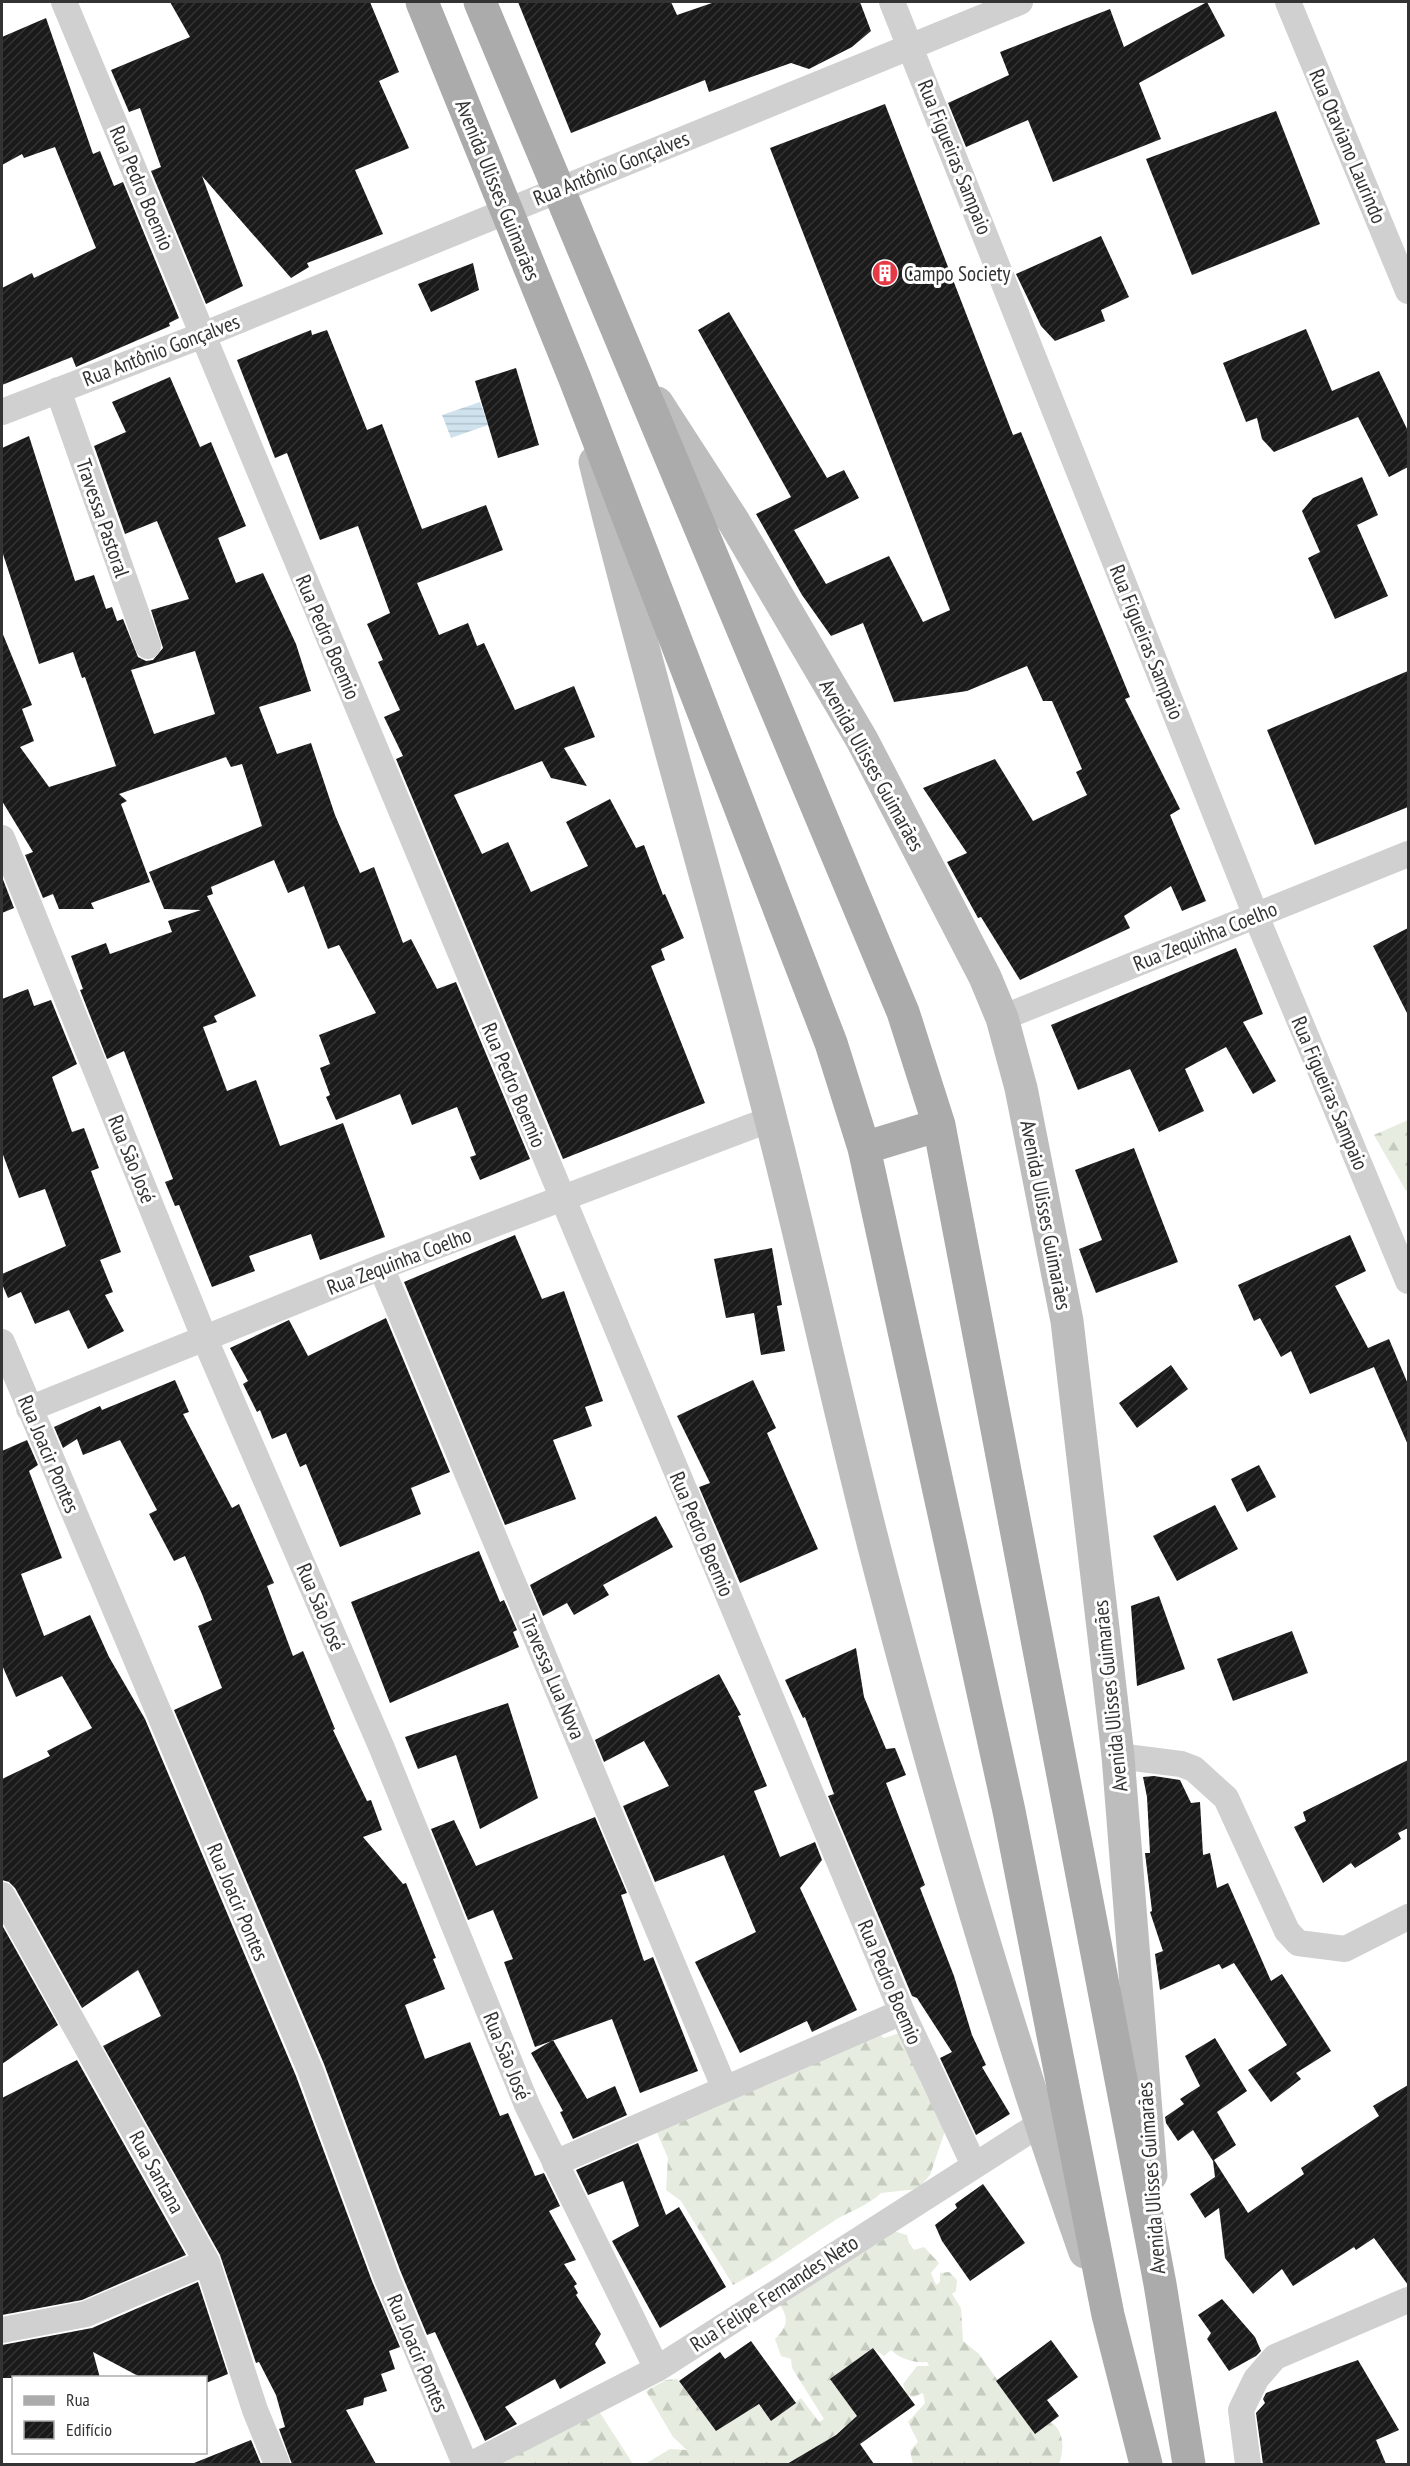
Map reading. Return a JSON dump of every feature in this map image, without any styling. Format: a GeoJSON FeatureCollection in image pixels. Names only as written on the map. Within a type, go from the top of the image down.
{"type":"FeatureCollection","features":[{"type":"Feature","properties":{"kind":"main road","name":"Avenida Ulisses Guimarães"},"geometry":{"type":"LineString","coordinates":[[422,2],[575,379],[831,1043],[864,1148],[1009,1811],[1108,2315]]}},
{"type":"Feature","properties":{"kind":"main road","name":"Avenida Ulisses Guimarães"},"geometry":{"type":"LineString","coordinates":[[480,2],[556,189],[903,1012],[939,1125],[1160,2284]]}},
{"type":"Feature","properties":{"kind":"main road"},"geometry":{"type":"LineString","coordinates":[[864,1148],[939,1125]]}},
{"type":"Feature","properties":{"kind":"main road"},"geometry":{"type":"LineString","coordinates":[[1160,2284],[1189,2464]]}},
{"type":"Feature","properties":{"kind":"main road"},"geometry":{"type":"LineString","coordinates":[[1108,2315],[1146,2464]]}},
{"type":"Feature","properties":{"kind":"street","name":"Rua Pedro Boemio"},"geometry":{"type":"LineString","coordinates":[[64,2],[902,2012],[974,2165]]}},
{"type":"Feature","properties":{"kind":"street","name":"Rua Figueiras Sampaio"},"geometry":{"type":"LineString","coordinates":[[892,2],[1256,916],[1408,1281]]}},
{"type":"Feature","properties":{"kind":"street","name":"Rua Antônio Gonçalves"},"geometry":{"type":"LineString","coordinates":[[2,412],[203,335],[556,189],[1020,2]]}},
{"type":"Feature","properties":{"kind":"street","name":"Rua Otaviano Laurindo"},"geometry":{"type":"LineString","coordinates":[[1288,2],[1408,291]]}},
{"type":"Feature","properties":{"kind":"street","name":"Avenida Ulisses Guimarães"},"geometry":{"type":"LineString","coordinates":[[631,363],[734,522],[862,740],[985,977],[1002,1018],[1021,1088],[1067,1321],[1118,1756],[1160,2284]]}},
{"type":"Feature","properties":{"kind":"street","name":"Avenida Ulisses Guimarães"},"geometry":{"type":"LineString","coordinates":[[575,379],[638,637],[771,1119],[887,1598],[989,1962],[1040,2125],[1108,2315]]}},
{"type":"Feature","properties":{"kind":"street","name":"Travessa Pastoral"},"geometry":{"type":"LineString","coordinates":[[58,390],[148,646]]}},
{"type":"Feature","properties":{"kind":"street","name":"Rua São José"},"geometry":{"type":"LineString","coordinates":[[2,838],[204,1337],[381,1746],[527,2105],[657,2369]]}},
{"type":"Feature","properties":{"kind":"street","name":"Rua Zequihha Coelho"},"geometry":{"type":"LineString","coordinates":[[1002,1018],[1408,854]]}},
{"type":"Feature","properties":{"kind":"street","name":"Rua Zequinha Coelho"},"geometry":{"type":"LineString","coordinates":[[29,1409],[381,1267],[771,1119]]}},
{"type":"Feature","properties":{"kind":"street","name":"Travessa Lua Nova"},"geometry":{"type":"LineString","coordinates":[[381,1267],[724,2087]]}},
{"type":"Feature","properties":{"kind":"street","name":"Rua Joacir Pontes"},"geometry":{"type":"LineString","coordinates":[[2,1342],[310,2070],[386,2276],[465,2464]]}},
{"type":"Feature","properties":{"kind":"street"},"geometry":{"type":"LineString","coordinates":[[1118,1756],[1181,1764],[1194,1769],[1226,1798],[1287,1931],[1298,1943],[1345,1949],[1408,1917]]}},
{"type":"Feature","properties":{"kind":"street","name":"Rua Santana"},"geometry":{"type":"LineString","coordinates":[[2,1895],[207,2262],[255,2410],[276,2464]]}},
{"type":"Feature","properties":{"kind":"street"},"geometry":{"type":"LineString","coordinates":[[555,2163],[724,2087],[902,2012]]}},
{"type":"Feature","properties":{"kind":"street","name":"Rua Felipe Fernandes Neto"},"geometry":{"type":"LineString","coordinates":[[472,2464],[657,2369],[1067,2106]]}},
{"type":"Feature","properties":{"kind":"street"},"geometry":{"type":"LineString","coordinates":[[2,2330],[86,2314],[207,2262]]}},
{"type":"Feature","properties":{"kind":"street"},"geometry":{"type":"LineString","coordinates":[[1248,2464],[1241,2410],[1256,2379],[1275,2357],[1408,2300]]}},
{"type":"Feature","properties":{"kind":"green space"},"geometry":{"type":"Polygon","coordinates":[[[1408,1120],[1408,1190],[1406,1191],[1374,1135],[1408,1120]]]}},
{"type":"Feature","properties":{"kind":"green space"},"geometry":{"type":"Polygon","coordinates":[[[876,2032],[884,2038],[900,2033],[921,2074],[920,2082],[945,2131],[930,2175],[918,2189],[881,2193],[733,2285],[681,2201],[666,2190],[668,2158],[655,2128],[876,2032]]]}},
{"type":"Feature","properties":{"kind":"green space"},"geometry":{"type":"Polygon","coordinates":[[[890,2230],[907,2235],[914,2250],[924,2247],[939,2263],[931,2273],[936,2285],[940,2282],[940,2273],[949,2272],[957,2280],[956,2291],[952,2294],[961,2308],[963,2341],[979,2354],[1035,2433],[1051,2422],[1056,2426],[1062,2442],[1059,2464],[913,2464],[910,2451],[918,2442],[908,2422],[925,2403],[923,2393],[913,2397],[907,2395],[903,2384],[917,2366],[929,2366],[927,2362],[908,2360],[891,2350],[884,2356],[873,2348],[833,2377],[846,2396],[862,2428],[847,2425],[797,2464],[645,2464],[670,2449],[687,2450],[673,2437],[646,2391],[666,2380],[677,2379],[716,2431],[756,2401],[771,2421],[801,2398],[819,2422],[824,2419],[792,2368],[791,2359],[781,2356],[775,2339],[783,2330],[786,2321],[784,2311],[777,2301],[890,2230]]]}},
{"type":"Feature","properties":{"kind":"green space"},"geometry":{"type":"Polygon","coordinates":[[[593,2402],[633,2464],[497,2464],[593,2402]]]}},
{"type":"Feature","properties":{"kind":"water"},"geometry":{"type":"Polygon","coordinates":[[[480,402],[488,425],[451,438],[442,415],[480,402]]]}},
{"type":"Feature","properties":{"kind":"building"},"geometry":{"type":"Polygon","coordinates":[[[170,2],[370,2],[399,72],[379,81],[409,148],[355,170],[383,234],[307,263],[309,267],[291,278],[202,176],[243,286],[206,304],[151,171],[161,167],[140,108],[129,112],[111,70],[190,37],[170,2]]]}},
{"type":"Feature","properties":{"kind":"building"},"geometry":{"type":"Polygon","coordinates":[[[518,2],[671,2],[677,15],[715,2],[860,2],[871,31],[852,47],[809,69],[791,63],[709,92],[705,80],[571,133],[518,2]]]}},
{"type":"Feature","properties":{"kind":"building"},"geometry":{"type":"Polygon","coordinates":[[[1207,2],[1225,36],[1139,83],[1161,139],[1053,182],[1028,120],[966,147],[948,103],[1009,75],[1000,52],[1110,9],[1124,47],[1207,2]]]}},
{"type":"Feature","properties":{"kind":"building"},"geometry":{"type":"Polygon","coordinates":[[[46,18],[93,154],[100,151],[114,186],[123,182],[179,318],[169,323],[170,326],[76,367],[72,357],[2,385],[2,288],[32,273],[34,278],[96,248],[55,147],[24,158],[22,154],[2,165],[2,37],[46,18]]]}},
{"type":"Feature","properties":{"kind":"building"},"geometry":{"type":"Polygon","coordinates":[[[885,104],[1013,435],[1021,432],[1130,697],[1125,699],[1180,809],[1170,815],[1206,901],[1182,911],[1171,886],[1124,916],[1130,928],[1020,980],[981,917],[978,918],[947,862],[967,853],[923,788],[995,759],[1033,821],[1087,795],[1076,772],[1082,769],[1052,701],[1043,701],[1027,666],[967,691],[894,702],[863,623],[831,636],[802,595],[756,514],[791,497],[698,330],[729,312],[827,478],[844,470],[859,498],[794,530],[826,584],[889,556],[923,622],[950,610],[770,148],[885,104]]]}},
{"type":"Feature","properties":{"kind":"building"},"geometry":{"type":"Polygon","coordinates":[[[1276,111],[1320,224],[1192,275],[1146,159],[1276,111]]]}},
{"type":"Feature","properties":{"kind":"building"},"geometry":{"type":"Polygon","coordinates":[[[1101,236],[1129,297],[1101,310],[1105,321],[1055,341],[1041,326],[1016,274],[1101,236]]]}},
{"type":"Feature","properties":{"kind":"building"},"geometry":{"type":"Polygon","coordinates":[[[473,263],[479,290],[431,312],[418,284],[473,263]]]}},
{"type":"Feature","properties":{"kind":"building"},"geometry":{"type":"Polygon","coordinates":[[[1306,329],[1332,391],[1379,371],[1408,431],[1408,467],[1389,477],[1358,417],[1274,452],[1262,439],[1257,418],[1246,422],[1223,363],[1306,329]]]}},
{"type":"Feature","properties":{"kind":"building"},"geometry":{"type":"Polygon","coordinates":[[[311,330],[312,335],[327,330],[367,430],[382,424],[422,529],[486,505],[503,550],[417,583],[439,635],[468,623],[477,646],[484,643],[515,710],[574,686],[595,737],[564,748],[587,786],[551,778],[542,761],[454,795],[482,854],[508,842],[531,892],[588,866],[566,822],[610,799],[636,848],[644,845],[663,895],[665,894],[684,938],[661,949],[665,960],[651,966],[705,1103],[563,1159],[396,759],[403,756],[384,717],[400,710],[378,662],[383,660],[367,624],[390,613],[358,526],[320,540],[287,453],[275,458],[237,360],[311,330]]]}},
{"type":"Feature","properties":{"kind":"building"},"geometry":{"type":"Polygon","coordinates":[[[516,368],[539,445],[498,458],[475,381],[516,368]]]}},
{"type":"Feature","properties":{"kind":"building"},"geometry":{"type":"Polygon","coordinates":[[[170,377],[200,447],[211,442],[246,526],[218,538],[236,583],[263,573],[296,644],[311,691],[259,707],[277,754],[311,743],[335,815],[360,873],[374,867],[403,943],[411,939],[437,989],[456,982],[530,1159],[480,1180],[470,1157],[476,1155],[457,1107],[412,1125],[400,1094],[336,1120],[326,1097],[330,1095],[320,1068],[330,1064],[319,1035],[376,1013],[339,945],[328,949],[304,886],[288,893],[274,860],[211,887],[213,894],[207,896],[256,996],[214,1016],[217,1022],[203,1027],[227,1091],[256,1080],[280,1146],[343,1123],[385,1237],[320,1260],[311,1234],[249,1256],[255,1271],[212,1287],[179,1205],[175,1206],[165,1182],[173,1179],[124,1051],[107,1059],[80,990],[83,989],[71,956],[106,943],[110,954],[172,932],[168,921],[201,910],[164,909],[149,872],[262,826],[242,764],[231,767],[226,757],[119,794],[127,801],[121,804],[150,882],[91,903],[94,909],[59,909],[53,894],[43,898],[25,855],[33,852],[2,801],[2,632],[32,705],[22,709],[34,741],[20,747],[49,787],[116,766],[85,677],[82,678],[73,652],[39,664],[2,551],[2,448],[29,436],[75,581],[94,575],[106,609],[112,607],[117,621],[123,619],[138,657],[146,661],[153,660],[163,648],[151,610],[189,599],[157,521],[125,534],[94,446],[126,432],[112,402],[170,377]],[[195,651],[131,670],[154,734],[215,714],[195,651]]]}},
{"type":"Feature","properties":{"kind":"building"},"geometry":{"type":"Polygon","coordinates":[[[1362,477],[1378,515],[1357,525],[1388,596],[1335,619],[1308,558],[1320,552],[1302,511],[1313,498],[1362,477]]]}},
{"type":"Feature","properties":{"kind":"building"},"geometry":{"type":"Polygon","coordinates":[[[1408,671],[1408,807],[1315,845],[1267,730],[1408,671]]]}},
{"type":"Feature","properties":{"kind":"building"},"geometry":{"type":"Polygon","coordinates":[[[2,877],[14,908],[2,913],[2,877]]]}},
{"type":"Feature","properties":{"kind":"building"},"geometry":{"type":"Polygon","coordinates":[[[1408,928],[1408,1015],[1373,946],[1408,928]]]}},
{"type":"Feature","properties":{"kind":"building"},"geometry":{"type":"Polygon","coordinates":[[[1236,948],[1263,1014],[1243,1022],[1276,1081],[1253,1094],[1226,1047],[1185,1069],[1204,1111],[1159,1132],[1130,1069],[1078,1090],[1051,1025],[1236,948]]]}},
{"type":"Feature","properties":{"kind":"building"},"geometry":{"type":"Polygon","coordinates":[[[28,989],[34,1006],[51,1000],[77,1064],[52,1077],[72,1132],[84,1128],[99,1168],[91,1171],[121,1252],[100,1260],[113,1292],[105,1295],[124,1331],[88,1349],[69,1310],[35,1324],[21,1292],[8,1298],[2,1284],[2,1274],[66,1246],[45,1189],[19,1198],[2,1152],[2,999],[28,989]]]}},
{"type":"Feature","properties":{"kind":"building"},"geometry":{"type":"Polygon","coordinates":[[[1134,1148],[1178,1262],[1096,1293],[1079,1249],[1102,1240],[1075,1170],[1134,1148]]]}},
{"type":"Feature","properties":{"kind":"building"},"geometry":{"type":"Polygon","coordinates":[[[515,1235],[542,1299],[564,1291],[603,1401],[585,1407],[592,1426],[553,1440],[576,1499],[505,1525],[404,1282],[515,1235]]]}},
{"type":"Feature","properties":{"kind":"building"},"geometry":{"type":"Polygon","coordinates":[[[1350,1235],[1366,1271],[1335,1286],[1368,1348],[1389,1339],[1408,1384],[1408,1445],[1374,1367],[1310,1394],[1291,1351],[1281,1357],[1260,1318],[1254,1321],[1238,1285],[1350,1235]]]}},
{"type":"Feature","properties":{"kind":"building"},"geometry":{"type":"Polygon","coordinates":[[[772,1248],[782,1305],[777,1306],[785,1351],[761,1355],[754,1313],[726,1318],[714,1259],[772,1248]]]}},
{"type":"Feature","properties":{"kind":"building"},"geometry":{"type":"Polygon","coordinates":[[[386,1318],[450,1472],[411,1488],[421,1514],[340,1547],[306,1464],[300,1467],[286,1433],[272,1439],[260,1410],[257,1412],[243,1384],[248,1381],[230,1348],[289,1320],[308,1356],[386,1318]]]}},
{"type":"Feature","properties":{"kind":"building"},"geometry":{"type":"Polygon","coordinates":[[[1171,1365],[1188,1389],[1137,1428],[1119,1403],[1171,1365]]]}},
{"type":"Feature","properties":{"kind":"building"},"geometry":{"type":"Polygon","coordinates":[[[175,1380],[189,1412],[183,1414],[232,1508],[239,1504],[274,1583],[267,1586],[293,1656],[303,1651],[335,1729],[333,1730],[367,1801],[371,1800],[382,1830],[363,1837],[403,1884],[406,1883],[436,1958],[433,1959],[445,1989],[405,2005],[425,2059],[470,2042],[500,2116],[508,2113],[535,2176],[544,2173],[560,2206],[549,2211],[576,2260],[564,2264],[577,2284],[574,2286],[578,2293],[576,2295],[601,2334],[595,2344],[606,2363],[560,2389],[555,2379],[505,2407],[517,2424],[485,2441],[435,2332],[427,2335],[400,2270],[324,2064],[174,1710],[222,1688],[198,1626],[212,1620],[202,1594],[185,1556],[174,1561],[149,1514],[157,1510],[120,1440],[83,1455],[77,1439],[63,1448],[54,1427],[100,1406],[102,1410],[175,1380]]]}},
{"type":"Feature","properties":{"kind":"building"},"geometry":{"type":"Polygon","coordinates":[[[753,1380],[776,1428],[767,1433],[818,1549],[740,1583],[699,1487],[710,1483],[677,1416],[753,1380]]]}},
{"type":"Feature","properties":{"kind":"building"},"geometry":{"type":"Polygon","coordinates":[[[27,1440],[38,1465],[29,1471],[62,1558],[21,1574],[44,1636],[90,1615],[109,1657],[145,1719],[296,2076],[372,2281],[400,2347],[389,2351],[395,2369],[381,2374],[387,2391],[364,2398],[363,2405],[346,2410],[376,2464],[292,2464],[279,2429],[285,2427],[276,2395],[259,2362],[256,2363],[220,2255],[103,2046],[161,2016],[138,1970],[82,2008],[15,1888],[9,1882],[2,1880],[2,1779],[50,1756],[47,1751],[92,1728],[62,1676],[16,1697],[2,1665],[2,1451],[27,1440]]]}},
{"type":"Feature","properties":{"kind":"building"},"geometry":{"type":"Polygon","coordinates":[[[1259,1465],[1276,1497],[1247,1512],[1231,1479],[1259,1465]]]}},
{"type":"Feature","properties":{"kind":"building"},"geometry":{"type":"Polygon","coordinates":[[[1215,1505],[1238,1549],[1177,1581],[1153,1536],[1215,1505]]]}},
{"type":"Feature","properties":{"kind":"building"},"geometry":{"type":"Polygon","coordinates":[[[656,1516],[673,1547],[603,1585],[609,1595],[574,1615],[567,1603],[543,1616],[530,1585],[656,1516]]]}},
{"type":"Feature","properties":{"kind":"building"},"geometry":{"type":"Polygon","coordinates":[[[479,1551],[500,1602],[504,1600],[517,1630],[513,1632],[519,1647],[390,1703],[351,1602],[479,1551]]]}},
{"type":"Feature","properties":{"kind":"building"},"geometry":{"type":"Polygon","coordinates":[[[1159,1596],[1185,1669],[1137,1686],[1131,1606],[1159,1596]]]}},
{"type":"Feature","properties":{"kind":"building"},"geometry":{"type":"Polygon","coordinates":[[[1292,1631],[1308,1673],[1233,1701],[1217,1659],[1292,1631]]]}},
{"type":"Feature","properties":{"kind":"building"},"geometry":{"type":"Polygon","coordinates":[[[856,1648],[864,1697],[886,1749],[895,1748],[906,1775],[886,1783],[925,1885],[920,1888],[954,1976],[972,2035],[986,2065],[982,2067],[1010,2114],[976,2135],[940,2058],[952,2052],[917,1998],[912,1996],[828,1796],[834,1794],[805,1717],[803,1718],[785,1680],[856,1648]]]}},
{"type":"Feature","properties":{"kind":"building"},"geometry":{"type":"Polygon","coordinates":[[[719,1674],[741,1715],[738,1716],[767,1786],[754,1791],[780,1857],[815,1842],[822,1860],[800,1888],[857,2010],[812,2032],[807,2021],[740,2053],[695,1962],[756,1932],[724,1855],[655,1882],[623,1806],[669,1786],[644,1741],[604,1762],[595,1740],[719,1674]]]}},
{"type":"Feature","properties":{"kind":"building"},"geometry":{"type":"Polygon","coordinates":[[[508,1703],[538,1798],[480,1829],[456,1755],[418,1769],[405,1737],[508,1703]]]}},
{"type":"Feature","properties":{"kind":"building"},"geometry":{"type":"Polygon","coordinates":[[[1408,1760],[1408,1828],[1398,1833],[1401,1839],[1355,1868],[1351,1863],[1323,1883],[1294,1827],[1306,1821],[1303,1812],[1408,1760]]]}},
{"type":"Feature","properties":{"kind":"building"},"geometry":{"type":"Polygon","coordinates":[[[1154,1776],[1180,1780],[1191,1803],[1200,1802],[1203,1855],[1210,1853],[1217,1888],[1228,1883],[1271,1981],[1282,1974],[1331,2051],[1296,2073],[1301,2079],[1271,2102],[1248,2070],[1287,2045],[1234,1963],[1222,1969],[1219,1964],[1160,1990],[1155,1954],[1163,1951],[1150,1912],[1152,1911],[1145,1853],[1150,1853],[1147,1797],[1143,1777],[1154,1776]]]}},
{"type":"Feature","properties":{"kind":"building"},"geometry":{"type":"Polygon","coordinates":[[[595,1817],[627,1893],[621,1895],[644,1961],[653,1957],[698,2071],[640,2093],[612,2019],[535,2047],[504,1962],[513,1959],[493,1910],[468,1920],[431,1829],[454,1820],[476,1866],[595,1817]]]}},
{"type":"Feature","properties":{"kind":"building"},"geometry":{"type":"Polygon","coordinates":[[[2,1925],[58,2025],[2,2064],[2,1925]]]}},
{"type":"Feature","properties":{"kind":"building"},"geometry":{"type":"Polygon","coordinates":[[[1215,2038],[1247,2091],[1217,2112],[1236,2145],[1214,2160],[1248,2213],[1304,2174],[1301,2168],[1379,2116],[1373,2106],[1408,2085],[1408,2285],[1374,2238],[1356,2250],[1354,2247],[1293,2286],[1282,2269],[1253,2294],[1225,2258],[1219,2208],[1205,2218],[1190,2194],[1215,2177],[1213,2161],[1193,2130],[1178,2141],[1166,2123],[1165,2117],[1184,2104],[1180,2099],[1200,2086],[1185,2056],[1215,2038]]]}},
{"type":"Feature","properties":{"kind":"building"},"geometry":{"type":"Polygon","coordinates":[[[553,2040],[587,2099],[615,2086],[627,2115],[573,2139],[560,2112],[563,2111],[531,2053],[553,2040]]]}},
{"type":"Feature","properties":{"kind":"building"},"geometry":{"type":"Polygon","coordinates":[[[77,2060],[186,2255],[82,2300],[2,2315],[2,2098],[77,2060]]]}},
{"type":"Feature","properties":{"kind":"building"},"geometry":{"type":"Polygon","coordinates":[[[638,2143],[666,2215],[679,2207],[726,2287],[660,2328],[612,2241],[639,2226],[623,2181],[588,2195],[576,2170],[638,2143]]]}},
{"type":"Feature","properties":{"kind":"building"},"geometry":{"type":"Polygon","coordinates":[[[983,2184],[1025,2243],[970,2281],[942,2241],[935,2225],[957,2208],[955,2204],[983,2184]]]}},
{"type":"Feature","properties":{"kind":"building"},"geometry":{"type":"Polygon","coordinates":[[[198,2282],[228,2374],[207,2383],[207,2376],[138,2376],[93,2352],[99,2376],[2,2378],[2,2345],[92,2328],[198,2282]]]}},
{"type":"Feature","properties":{"kind":"building"},"geometry":{"type":"Polygon","coordinates":[[[1222,2299],[1255,2337],[1261,2351],[1229,2371],[1207,2339],[1211,2333],[1198,2315],[1222,2299]]]}},
{"type":"Feature","properties":{"kind":"building"},"geometry":{"type":"Polygon","coordinates":[[[1051,2340],[1078,2377],[1047,2400],[1059,2416],[1035,2434],[996,2381],[1051,2340]]]}},
{"type":"Feature","properties":{"kind":"building"},"geometry":{"type":"Polygon","coordinates":[[[751,2341],[796,2403],[771,2421],[759,2404],[716,2431],[679,2381],[720,2352],[725,2359],[751,2341]]]}},
{"type":"Feature","properties":{"kind":"building"},"geometry":{"type":"Polygon","coordinates":[[[873,2348],[915,2405],[860,2444],[874,2464],[787,2464],[836,2435],[857,2416],[830,2379],[873,2348]]]}},
{"type":"Feature","properties":{"kind":"building"},"geometry":{"type":"Polygon","coordinates":[[[1358,2360],[1399,2430],[1376,2440],[1386,2464],[1263,2464],[1256,2413],[1265,2403],[1263,2399],[1266,2393],[1358,2360]]]}},
{"type":"Feature","properties":{"kind":"building"},"geometry":{"type":"Polygon","coordinates":[[[251,2440],[261,2464],[194,2464],[194,2463],[251,2440]]]}},
{"type":"Feature","properties":{"kind":"place","name":"Campo Society"},"geometry":{"type":"Point","coordinates":[885,273]}}]}
